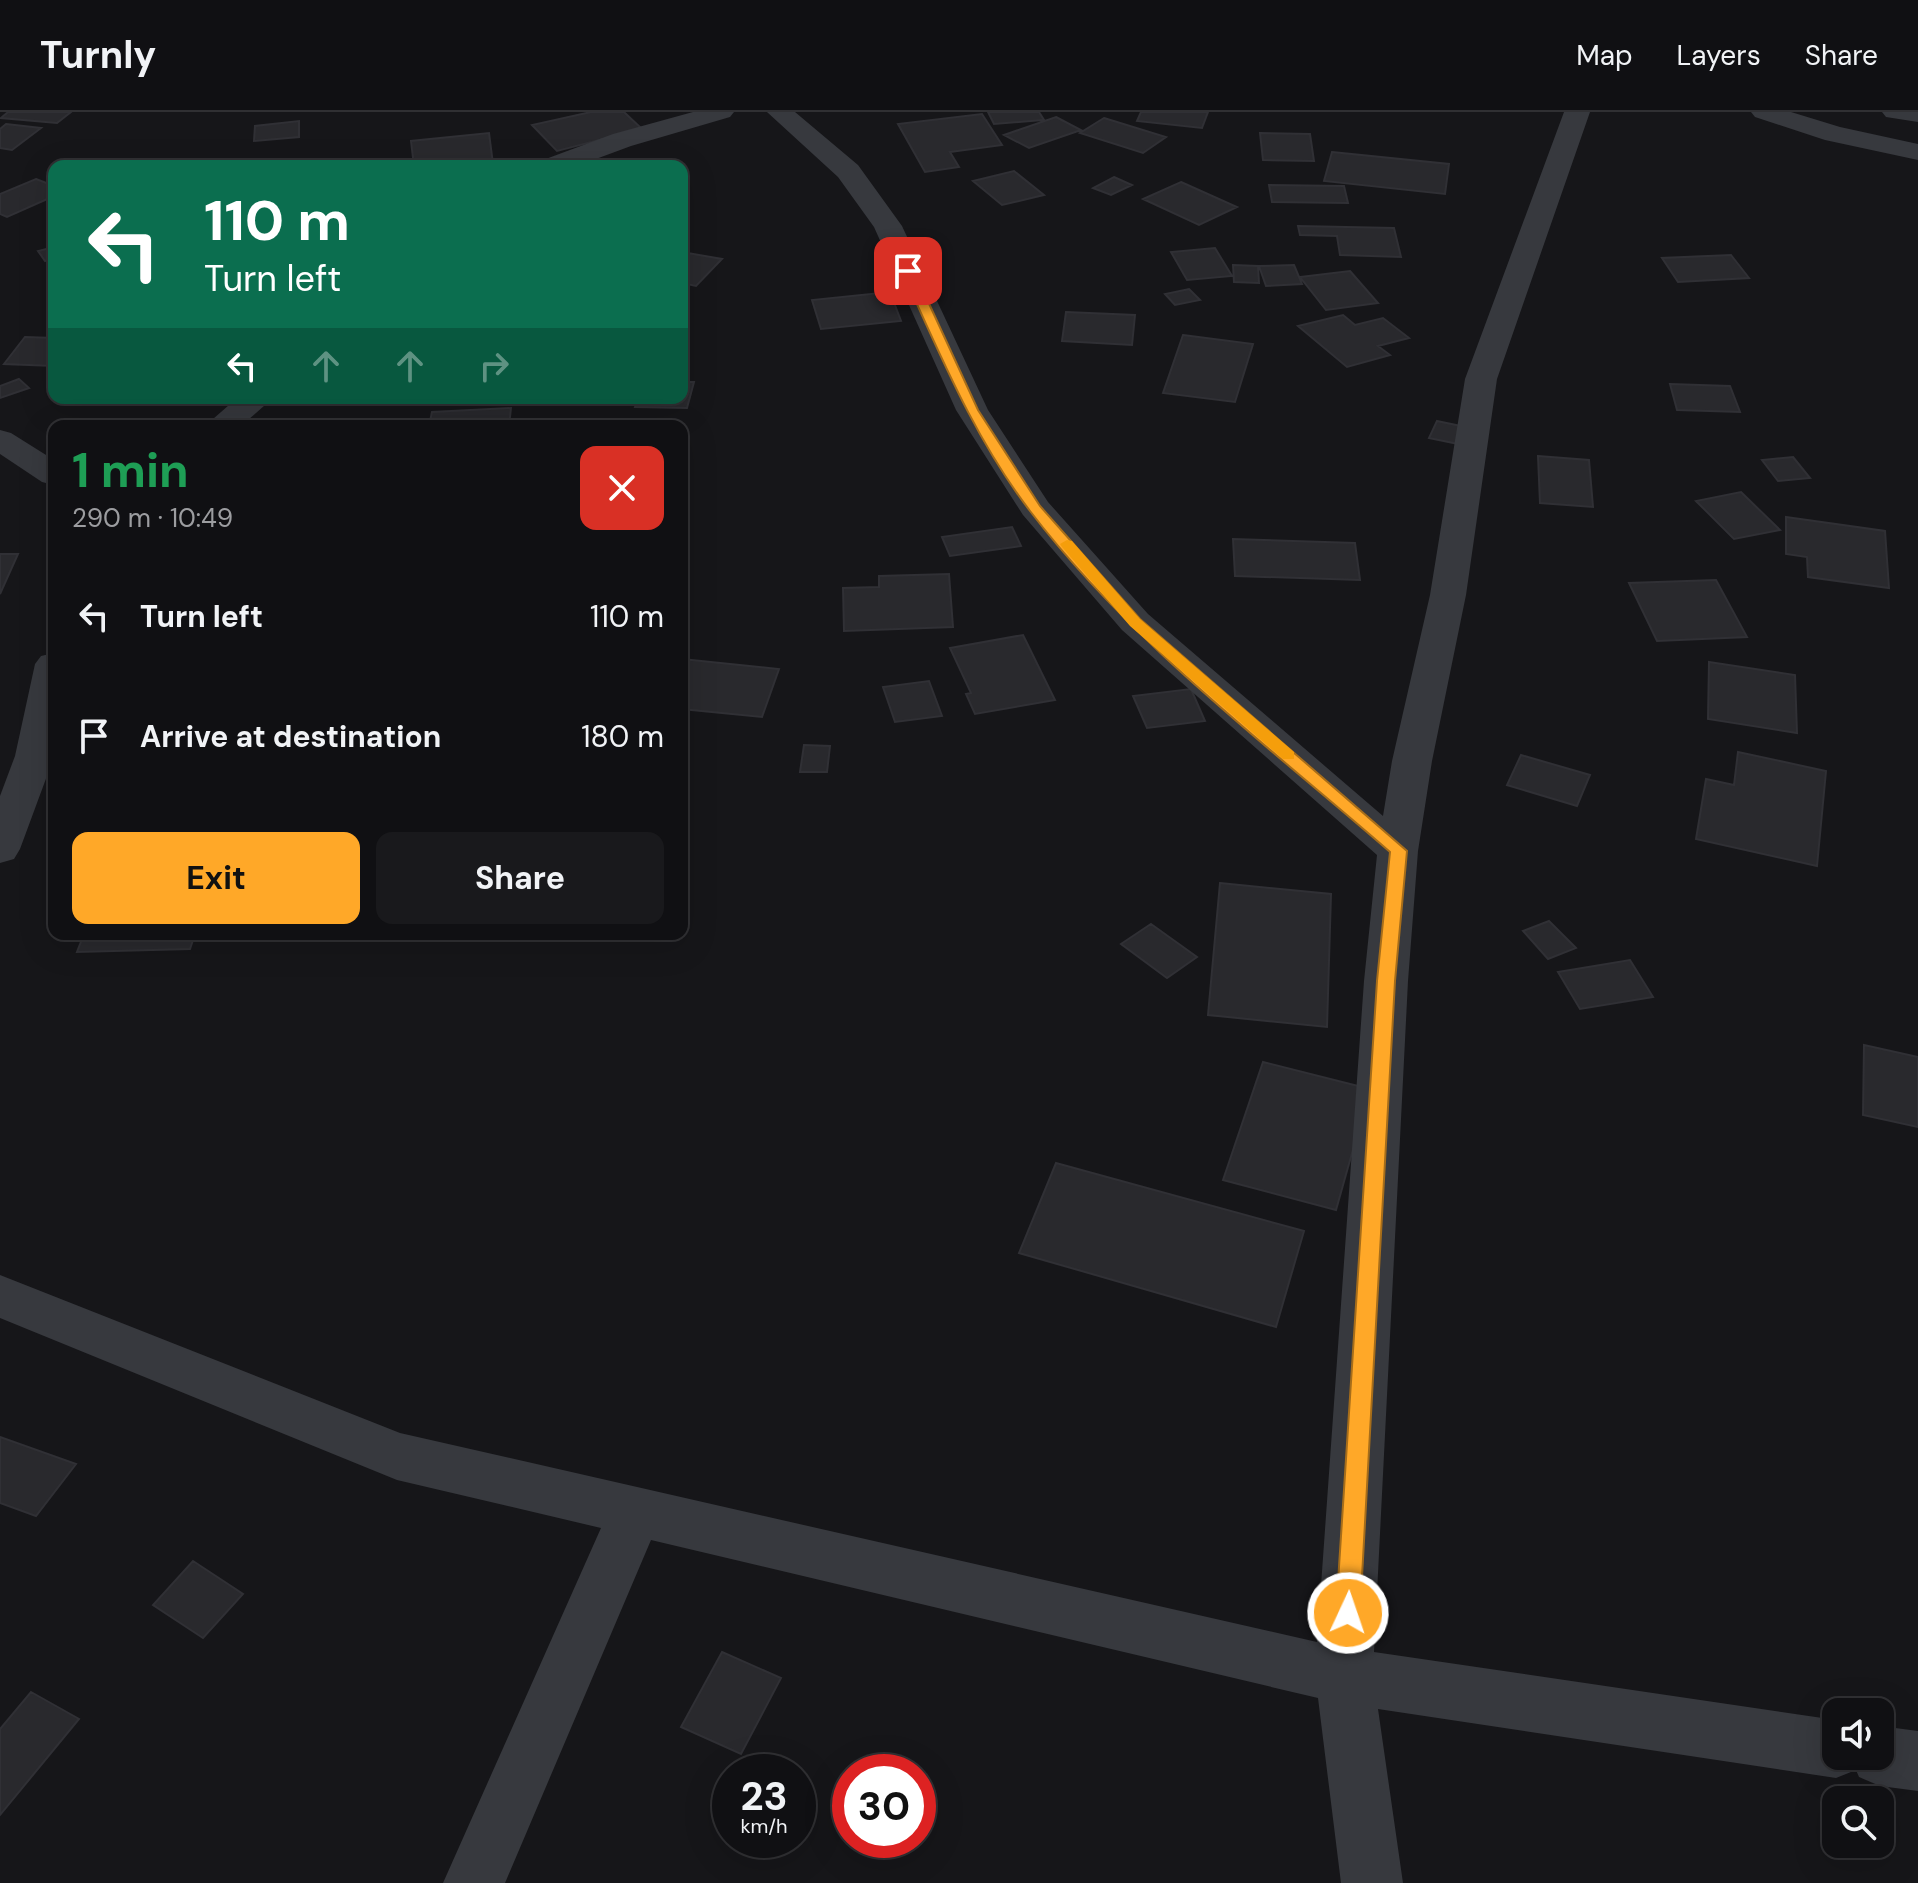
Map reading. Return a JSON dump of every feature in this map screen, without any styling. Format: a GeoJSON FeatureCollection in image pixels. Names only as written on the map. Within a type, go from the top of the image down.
{"type":"FeatureCollection","features":[{"type":"Feature","properties":{"kind":"street"},"geometry":{"type":"LineString","coordinates":[[568,160],[622,140],[721,112]]}},
{"type":"Feature","properties":{"kind":"street"},"geometry":{"type":"LineString","coordinates":[[780,112],[848,171],[888,226],[972,410],[1035,508],[1135,622],[1398,851]]}},
{"type":"Feature","properties":{"kind":"street"},"geometry":{"type":"LineString","coordinates":[[1372,1883],[1344,1676],[1386,981],[1398,851],[1412,761],[1448,595],[1481,379],[1577,112]]}},
{"type":"Feature","properties":{"kind":"street"},"geometry":{"type":"LineString","coordinates":[[1764,112],[1834,134],[1918,152]]}},
{"type":"Feature","properties":{"kind":"street"},"geometry":{"type":"LineString","coordinates":[[1895,112],[1918,114]]}},
{"type":"Feature","properties":{"kind":"street"},"geometry":{"type":"LineString","coordinates":[[229,420],[249,404]]}},
{"type":"Feature","properties":{"kind":"street"},"geometry":{"type":"LineString","coordinates":[[0,440],[48,471]]}},
{"type":"Feature","properties":{"kind":"street"},"geometry":{"type":"LineString","coordinates":[[0,849],[35,756],[48,693]]}},
{"type":"Feature","properties":{"kind":"street"},"geometry":{"type":"LineString","coordinates":[[0,1296],[397,1456],[1344,1676],[1822,1747]]}},
{"type":"Feature","properties":{"kind":"street"},"geometry":{"type":"LineString","coordinates":[[474,1883],[636,1512]]}},
{"type":"Feature","properties":{"kind":"street"},"geometry":{"type":"LineString","coordinates":[[1894,1758],[1918,1761]]}},
{"type":"Feature","properties":{"kind":"building"},"geometry":{"type":"Polygon","coordinates":[[[8,112],[71,112],[57,123],[1,118],[8,112]]]}},
{"type":"Feature","properties":{"kind":"building"},"geometry":{"type":"Polygon","coordinates":[[[591,112],[624,112],[642,129],[557,151],[532,125],[591,112]]]}},
{"type":"Feature","properties":{"kind":"building"},"geometry":{"type":"Polygon","coordinates":[[[988,112],[1039,112],[1044,120],[994,124],[988,112]]]}},
{"type":"Feature","properties":{"kind":"building"},"geometry":{"type":"Polygon","coordinates":[[[1141,112],[1208,112],[1202,128],[1137,121],[1141,112]]]}},
{"type":"Feature","properties":{"kind":"building"},"geometry":{"type":"Polygon","coordinates":[[[982,114],[1002,145],[950,152],[959,167],[925,172],[898,124],[982,114]]]}},
{"type":"Feature","properties":{"kind":"building"},"geometry":{"type":"Polygon","coordinates":[[[1056,117],[1081,130],[1029,148],[1004,135],[1056,117]]]}},
{"type":"Feature","properties":{"kind":"building"},"geometry":{"type":"Polygon","coordinates":[[[1104,118],[1166,137],[1143,153],[1080,133],[1104,118]]]}},
{"type":"Feature","properties":{"kind":"building"},"geometry":{"type":"Polygon","coordinates":[[[299,121],[299,137],[254,141],[255,126],[299,121]]]}},
{"type":"Feature","properties":{"kind":"building"},"geometry":{"type":"Polygon","coordinates":[[[6,124],[41,128],[12,150],[0,148],[0,129],[6,124]]]}},
{"type":"Feature","properties":{"kind":"building"},"geometry":{"type":"Polygon","coordinates":[[[489,133],[492,160],[413,160],[411,141],[489,133]]]}},
{"type":"Feature","properties":{"kind":"building"},"geometry":{"type":"Polygon","coordinates":[[[1260,133],[1310,134],[1314,161],[1263,160],[1260,133]]]}},
{"type":"Feature","properties":{"kind":"building"},"geometry":{"type":"Polygon","coordinates":[[[1332,152],[1449,164],[1445,194],[1324,181],[1332,152]]]}},
{"type":"Feature","properties":{"kind":"building"},"geometry":{"type":"Polygon","coordinates":[[[1014,171],[1044,195],[1002,205],[973,181],[1014,171]]]}},
{"type":"Feature","properties":{"kind":"building"},"geometry":{"type":"Polygon","coordinates":[[[1114,177],[1132,185],[1111,195],[1093,188],[1114,177]]]}},
{"type":"Feature","properties":{"kind":"building"},"geometry":{"type":"Polygon","coordinates":[[[36,179],[48,184],[48,199],[7,217],[0,214],[0,194],[36,179]]]}},
{"type":"Feature","properties":{"kind":"building"},"geometry":{"type":"Polygon","coordinates":[[[1181,182],[1237,207],[1199,225],[1143,199],[1181,182]]]}},
{"type":"Feature","properties":{"kind":"building"},"geometry":{"type":"Polygon","coordinates":[[[1269,185],[1344,186],[1348,203],[1272,202],[1269,185]]]}},
{"type":"Feature","properties":{"kind":"building"},"geometry":{"type":"Polygon","coordinates":[[[1298,226],[1394,228],[1401,257],[1340,255],[1337,236],[1300,235],[1298,226]]]}},
{"type":"Feature","properties":{"kind":"building"},"geometry":{"type":"Polygon","coordinates":[[[48,248],[48,260],[45,261],[38,251],[48,248]]]}},
{"type":"Feature","properties":{"kind":"building"},"geometry":{"type":"Polygon","coordinates":[[[1215,248],[1232,276],[1187,280],[1171,252],[1215,248]]]}},
{"type":"Feature","properties":{"kind":"building"},"geometry":{"type":"Polygon","coordinates":[[[688,253],[722,259],[696,286],[688,284],[688,253]]]}},
{"type":"Feature","properties":{"kind":"building"},"geometry":{"type":"Polygon","coordinates":[[[1731,255],[1749,278],[1678,282],[1662,258],[1731,255]]]}},
{"type":"Feature","properties":{"kind":"building"},"geometry":{"type":"Polygon","coordinates":[[[1233,265],[1258,266],[1259,283],[1234,282],[1233,265]]]}},
{"type":"Feature","properties":{"kind":"building"},"geometry":{"type":"Polygon","coordinates":[[[1294,265],[1302,284],[1266,286],[1259,266],[1294,265]]]}},
{"type":"Feature","properties":{"kind":"building"},"geometry":{"type":"Polygon","coordinates":[[[1350,271],[1378,303],[1326,310],[1300,277],[1350,271]]]}},
{"type":"Feature","properties":{"kind":"building"},"geometry":{"type":"Polygon","coordinates":[[[1189,289],[1200,300],[1175,305],[1165,294],[1189,289]]]}},
{"type":"Feature","properties":{"kind":"building"},"geometry":{"type":"Polygon","coordinates":[[[890,292],[901,321],[821,329],[812,300],[890,292]]]}},
{"type":"Feature","properties":{"kind":"building"},"geometry":{"type":"Polygon","coordinates":[[[1066,312],[1135,315],[1132,345],[1062,341],[1066,312]]]}},
{"type":"Feature","properties":{"kind":"building"},"geometry":{"type":"Polygon","coordinates":[[[1343,315],[1355,325],[1383,318],[1409,338],[1378,346],[1390,355],[1347,367],[1298,326],[1343,315]]]}},
{"type":"Feature","properties":{"kind":"building"},"geometry":{"type":"Polygon","coordinates":[[[1183,335],[1253,344],[1235,402],[1163,393],[1183,335]]]}},
{"type":"Feature","properties":{"kind":"building"},"geometry":{"type":"Polygon","coordinates":[[[25,337],[48,338],[48,366],[4,364],[25,337]]]}},
{"type":"Feature","properties":{"kind":"building"},"geometry":{"type":"Polygon","coordinates":[[[19,379],[29,388],[0,398],[0,386],[19,379]]]}},
{"type":"Feature","properties":{"kind":"building"},"geometry":{"type":"Polygon","coordinates":[[[688,382],[694,382],[687,408],[635,407],[636,404],[688,404],[688,382]]]}},
{"type":"Feature","properties":{"kind":"building"},"geometry":{"type":"Polygon","coordinates":[[[1670,384],[1730,386],[1740,412],[1677,410],[1670,384]]]}},
{"type":"Feature","properties":{"kind":"building"},"geometry":{"type":"Polygon","coordinates":[[[511,408],[510,420],[430,420],[432,412],[511,408]]]}},
{"type":"Feature","properties":{"kind":"building"},"geometry":{"type":"Polygon","coordinates":[[[1437,421],[1485,431],[1478,448],[1429,438],[1437,421]]]}},
{"type":"Feature","properties":{"kind":"building"},"geometry":{"type":"Polygon","coordinates":[[[1538,456],[1589,460],[1593,507],[1540,503],[1538,456]]]}},
{"type":"Feature","properties":{"kind":"building"},"geometry":{"type":"Polygon","coordinates":[[[1793,457],[1810,478],[1778,481],[1762,460],[1793,457]]]}},
{"type":"Feature","properties":{"kind":"building"},"geometry":{"type":"Polygon","coordinates":[[[1741,492],[1780,530],[1734,539],[1696,501],[1741,492]]]}},
{"type":"Feature","properties":{"kind":"building"},"geometry":{"type":"Polygon","coordinates":[[[1786,517],[1885,531],[1889,588],[1808,577],[1807,557],[1786,554],[1786,517]]]}},
{"type":"Feature","properties":{"kind":"building"},"geometry":{"type":"Polygon","coordinates":[[[1012,527],[1021,546],[950,556],[942,537],[1012,527]]]}},
{"type":"Feature","properties":{"kind":"building"},"geometry":{"type":"Polygon","coordinates":[[[1233,539],[1355,543],[1360,580],[1235,576],[1233,539]]]}},
{"type":"Feature","properties":{"kind":"building"},"geometry":{"type":"Polygon","coordinates":[[[0,554],[18,554],[0,594],[0,554]]]}},
{"type":"Feature","properties":{"kind":"building"},"geometry":{"type":"Polygon","coordinates":[[[949,574],[953,627],[844,631],[843,588],[879,587],[879,576],[949,574]]]}},
{"type":"Feature","properties":{"kind":"building"},"geometry":{"type":"Polygon","coordinates":[[[1716,580],[1747,637],[1657,641],[1629,583],[1716,580]]]}},
{"type":"Feature","properties":{"kind":"building"},"geometry":{"type":"Polygon","coordinates":[[[1023,635],[1055,700],[975,714],[966,694],[971,693],[950,648],[1023,635]]]}},
{"type":"Feature","properties":{"kind":"building"},"geometry":{"type":"Polygon","coordinates":[[[688,660],[779,669],[762,717],[688,710],[688,660]]]}},
{"type":"Feature","properties":{"kind":"building"},"geometry":{"type":"Polygon","coordinates":[[[1709,662],[1795,675],[1797,733],[1708,719],[1709,662]]]}},
{"type":"Feature","properties":{"kind":"building"},"geometry":{"type":"Polygon","coordinates":[[[929,681],[942,716],[895,722],[883,687],[929,681]]]}},
{"type":"Feature","properties":{"kind":"building"},"geometry":{"type":"Polygon","coordinates":[[[1191,689],[1205,721],[1147,728],[1133,696],[1191,689]]]}},
{"type":"Feature","properties":{"kind":"building"},"geometry":{"type":"Polygon","coordinates":[[[804,745],[830,746],[827,772],[800,772],[804,745]]]}},
{"type":"Feature","properties":{"kind":"building"},"geometry":{"type":"Polygon","coordinates":[[[1738,752],[1826,771],[1817,866],[1696,839],[1706,779],[1734,785],[1738,752]]]}},
{"type":"Feature","properties":{"kind":"building"},"geometry":{"type":"Polygon","coordinates":[[[1521,755],[1590,775],[1577,806],[1507,785],[1521,755]]]}},
{"type":"Feature","properties":{"kind":"building"},"geometry":{"type":"Polygon","coordinates":[[[1220,883],[1331,894],[1327,1027],[1208,1015],[1220,883]]]}},
{"type":"Feature","properties":{"kind":"building"},"geometry":{"type":"Polygon","coordinates":[[[1549,921],[1576,948],[1548,959],[1523,931],[1549,921]]]}},
{"type":"Feature","properties":{"kind":"building"},"geometry":{"type":"Polygon","coordinates":[[[1151,924],[1197,957],[1167,978],[1121,944],[1151,924]]]}},
{"type":"Feature","properties":{"kind":"building"},"geometry":{"type":"Polygon","coordinates":[[[82,940],[193,940],[190,949],[77,952],[82,940]]]}},
{"type":"Feature","properties":{"kind":"building"},"geometry":{"type":"Polygon","coordinates":[[[1630,960],[1653,997],[1580,1009],[1558,972],[1630,960]]]}},
{"type":"Feature","properties":{"kind":"building"},"geometry":{"type":"Polygon","coordinates":[[[1864,1045],[1918,1057],[1918,1127],[1863,1115],[1864,1045]]]}},
{"type":"Feature","properties":{"kind":"building"},"geometry":{"type":"Polygon","coordinates":[[[1263,1062],[1370,1089],[1336,1210],[1223,1180],[1263,1062]]]}},
{"type":"Feature","properties":{"kind":"building"},"geometry":{"type":"Polygon","coordinates":[[[1056,1163],[1304,1231],[1276,1327],[1019,1253],[1056,1163]]]}},
{"type":"Feature","properties":{"kind":"building"},"geometry":{"type":"Polygon","coordinates":[[[0,1437],[76,1464],[36,1516],[0,1503],[0,1437]]]}},
{"type":"Feature","properties":{"kind":"building"},"geometry":{"type":"Polygon","coordinates":[[[193,1561],[243,1594],[203,1638],[153,1605],[193,1561]]]}},
{"type":"Feature","properties":{"kind":"building"},"geometry":{"type":"Polygon","coordinates":[[[722,1652],[781,1678],[741,1754],[681,1727],[722,1652]]]}},
{"type":"Feature","properties":{"kind":"building"},"geometry":{"type":"Polygon","coordinates":[[[31,1692],[79,1719],[0,1815],[0,1729],[31,1692]]]}},
{"type":"Feature","properties":{"kind":"slow traffic"},"geometry":{"type":"LineString","coordinates":[[1067,544],[1135,622],[1288,756]]}},
{"type":"Feature","properties":{"kind":"route"},"geometry":{"type":"LineString","coordinates":[[908,271],[972,410],[1035,508],[1135,622],[1398,851],[1386,981],[1348,1613]]}}]}
